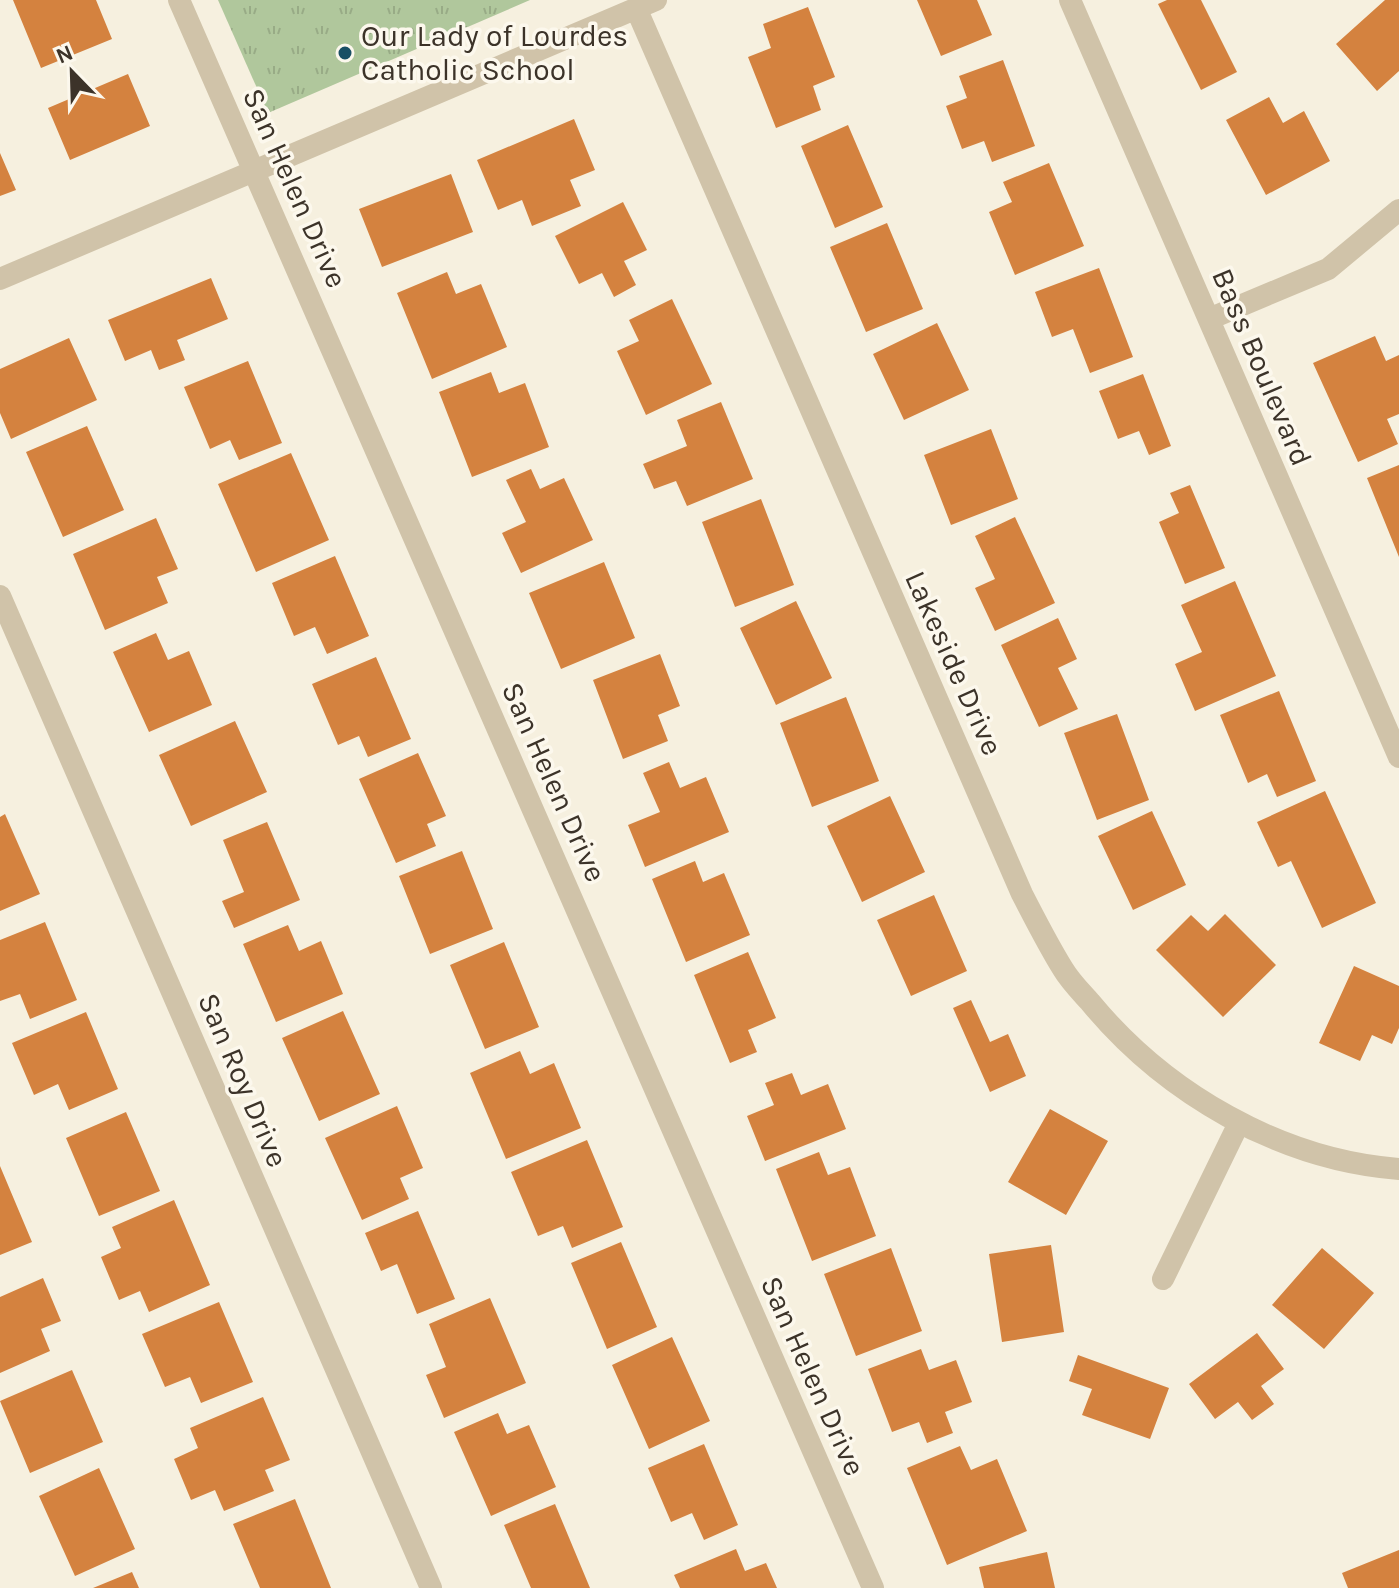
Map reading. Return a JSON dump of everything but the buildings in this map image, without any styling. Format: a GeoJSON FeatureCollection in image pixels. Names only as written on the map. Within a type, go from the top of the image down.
{"type":"FeatureCollection","features":[{"type":"Feature","properties":{"kind":"street","name":"San Helen Drive"},"geometry":{"type":"LineString","coordinates":[[179,0],[873,1588]]}},
{"type":"Feature","properties":{"kind":"street","name":"Bass Boulevard"},"geometry":{"type":"LineString","coordinates":[[1070,0],[1399,757]]}},
{"type":"Feature","properties":{"kind":"street"},"geometry":{"type":"LineString","coordinates":[[0,279],[646,4]]}},
{"type":"Feature","properties":{"kind":"street","name":"Lakeside Drive"},"geometry":{"type":"LineString","coordinates":[[646,4],[1022,894],[1063,971],[1118,1036],[1175,1085],[1239,1123],[1309,1152],[1399,1169]]}},
{"type":"Feature","properties":{"kind":"street"},"geometry":{"type":"LineString","coordinates":[[1209,319],[1328,269],[1399,210]]}},
{"type":"Feature","properties":{"kind":"street","name":"San Roy Drive"},"geometry":{"type":"LineString","coordinates":[[0,596],[431,1588]]}},
{"type":"Feature","properties":{"kind":"street"},"geometry":{"type":"LineString","coordinates":[[1163,1279],[1239,1123]]}},
{"type":"Feature","properties":{"kind":"green space","name":"Our Lady of Lourdes Catholic School"},"geometry":{"type":"Polygon","coordinates":[[[218,0],[530,0],[268,113],[218,0]]]}},
{"type":"Feature","properties":{"kind":"place","name":"Our Lady of Lourdes Catholic School"},"geometry":{"type":"Point","coordinates":[345,53]}}]}
